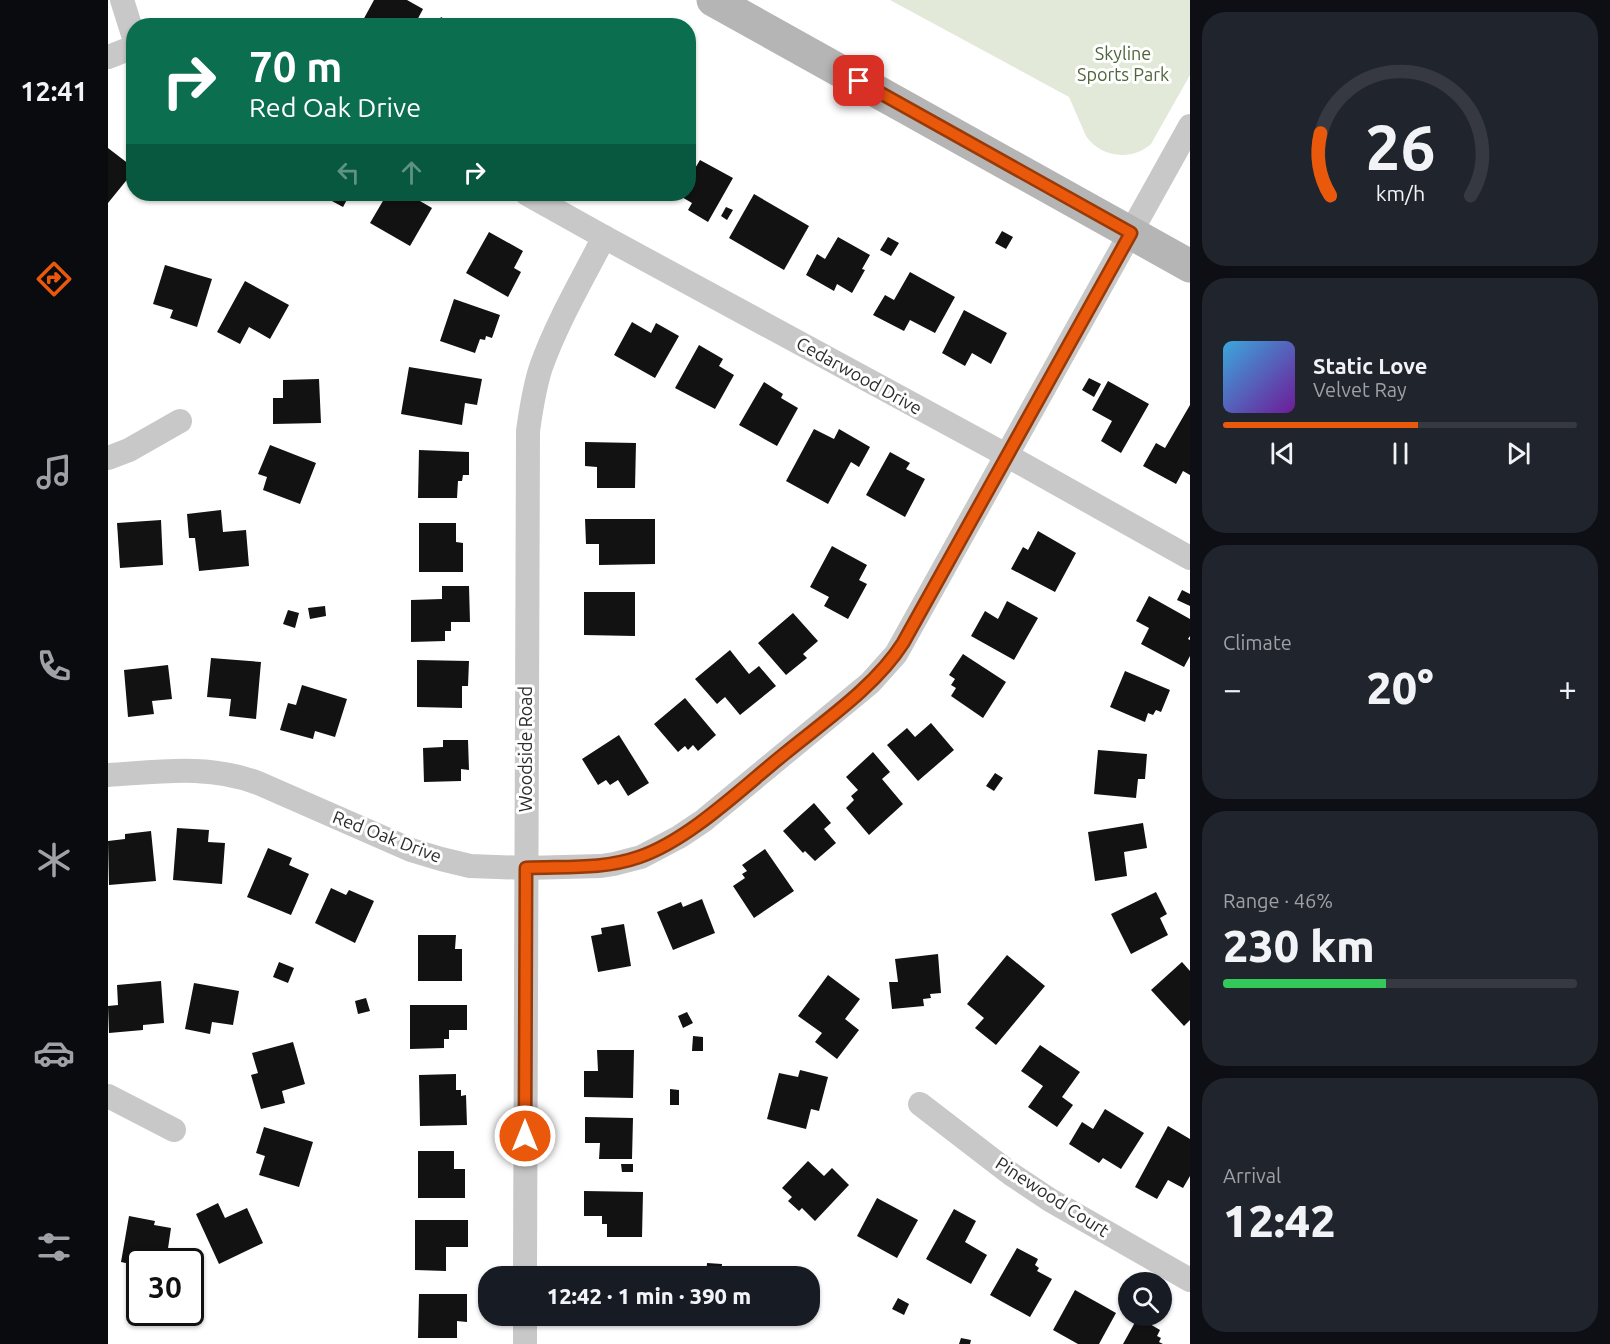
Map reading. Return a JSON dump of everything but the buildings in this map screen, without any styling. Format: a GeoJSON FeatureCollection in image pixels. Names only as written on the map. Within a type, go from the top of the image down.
{"type":"FeatureCollection","features":[{"type":"Feature","properties":{"kind":"main road"},"geometry":{"type":"LineString","coordinates":[[713,0],[1190,266]]}},
{"type":"Feature","properties":{"kind":"street"},"geometry":{"type":"LineString","coordinates":[[122,0],[128,18]]}},
{"type":"Feature","properties":{"kind":"street"},"geometry":{"type":"LineString","coordinates":[[108,57],[126,50]]}},
{"type":"Feature","properties":{"kind":"street","name":"Red Oak Drive"},"geometry":{"type":"LineString","coordinates":[[108,775],[199,770],[231,775],[258,783],[411,850],[470,866],[526,868],[601,866],[641,857],[665,844],[703,821],[870,682],[889,663],[903,643],[1190,126]]}},
{"type":"Feature","properties":{"kind":"street","name":"Cedarwood Drive"},"geometry":{"type":"LineString","coordinates":[[540,201],[1190,558]]}},
{"type":"Feature","properties":{"kind":"street","name":"Woodside Road"},"geometry":{"type":"LineString","coordinates":[[525,1266],[530,422],[535,391],[549,347],[604,237]]}},
{"type":"Feature","properties":{"kind":"street"},"geometry":{"type":"LineString","coordinates":[[108,458],[129,450],[180,420]]}},
{"type":"Feature","properties":{"kind":"street"},"geometry":{"type":"LineString","coordinates":[[108,1096],[174,1130]]}},
{"type":"Feature","properties":{"kind":"street","name":"Pinewood Court"},"geometry":{"type":"LineString","coordinates":[[920,1104],[1050,1200],[1190,1280]]}},
{"type":"Feature","properties":{"kind":"street"},"geometry":{"type":"LineString","coordinates":[[525,1326],[525,1344]]}},
{"type":"Feature","properties":{"kind":"green space","name":"Skyline Sports Park"},"geometry":{"type":"Polygon","coordinates":[[[890,0],[1190,0],[1190,75],[1151,144],[1126,155],[1108,153],[1092,143],[1086,136],[1069,97],[890,0]]]}},
{"type":"Feature","properties":{"kind":"route"},"geometry":{"type":"LineString","coordinates":[[525,1136],[526,868],[614,864],[641,857],[679,837],[703,821],[879,674],[903,643],[1131,233],[859,81]]}}]}
